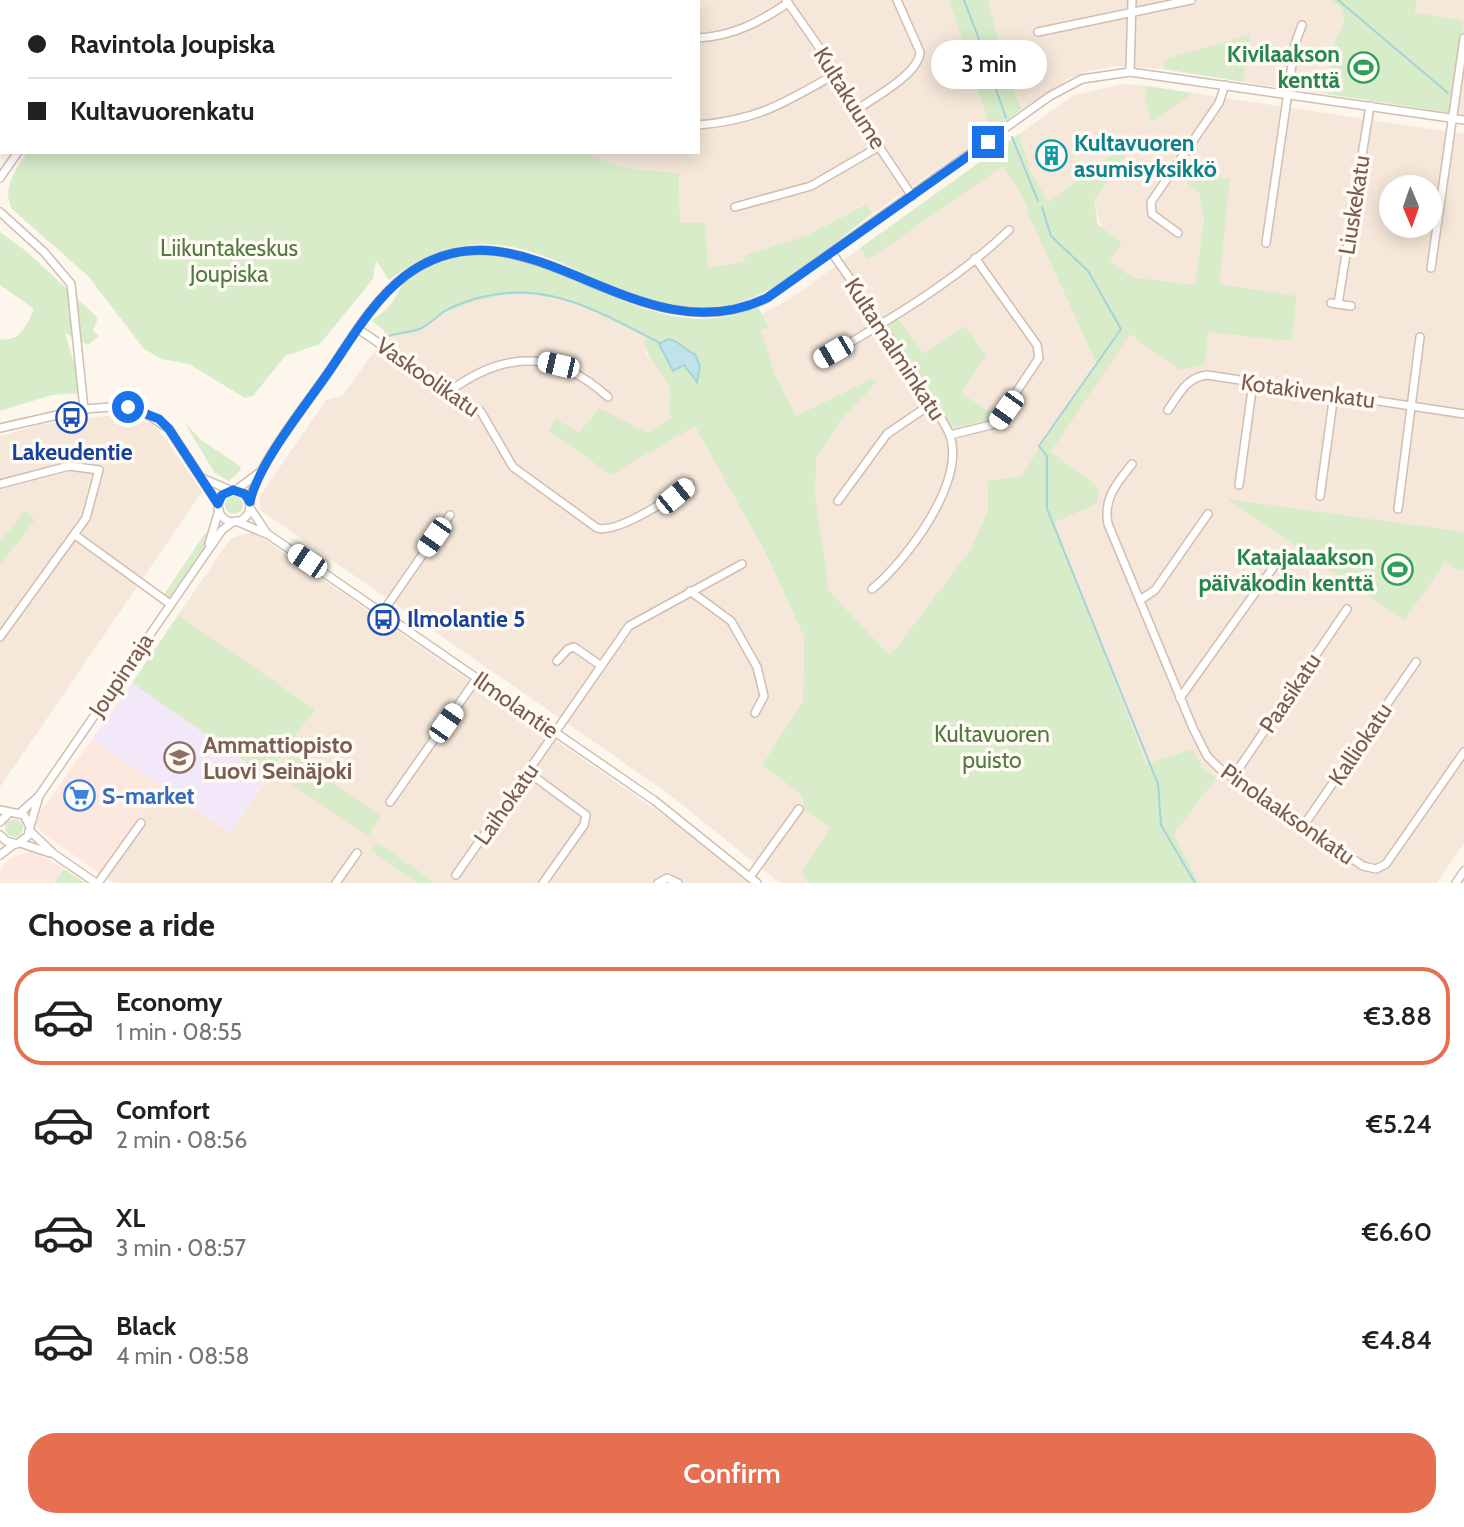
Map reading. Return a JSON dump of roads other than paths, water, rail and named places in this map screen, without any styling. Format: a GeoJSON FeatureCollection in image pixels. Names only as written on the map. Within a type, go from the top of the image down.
{"type":"FeatureCollection","features":[{"type":"Feature","properties":{"kind":"street"},"geometry":{"type":"LineString","coordinates":[[855,111],[911,71],[919,59],[920,52],[898,0]]}},
{"type":"Feature","properties":{"kind":"street"},"geometry":{"type":"LineString","coordinates":[[1130,72],[1132,0]]}},
{"type":"Feature","properties":{"kind":"street"},"geometry":{"type":"LineString","coordinates":[[1038,32],[1191,0]]}},
{"type":"Feature","properties":{"kind":"street"},"geometry":{"type":"LineString","coordinates":[[700,38],[715,37],[749,27],[787,1]]}},
{"type":"Feature","properties":{"kind":"street","name":"Kultakuume"},"geometry":{"type":"LineString","coordinates":[[787,1],[837,73],[855,111],[912,196]]}},
{"type":"Feature","properties":{"kind":"street"},"geometry":{"type":"LineString","coordinates":[[1266,243],[1301,25]]}},
{"type":"Feature","properties":{"kind":"street"},"geometry":{"type":"LineString","coordinates":[[1431,268],[1464,37]]}},
{"type":"Feature","properties":{"kind":"street"},"geometry":{"type":"LineString","coordinates":[[0,428],[84,409],[128,407],[159,419],[169,429],[201,477],[224,518],[235,522],[245,517],[265,466],[358,330],[405,276],[442,256],[484,250],[519,255],[660,308],[701,314],[753,305],[832,253],[1067,86],[1097,75],[1130,72],[1464,120]]}},
{"type":"Feature","properties":{"kind":"street"},"geometry":{"type":"LineString","coordinates":[[700,125],[736,121],[771,110],[837,73]]}},
{"type":"Feature","properties":{"kind":"street"},"geometry":{"type":"LineString","coordinates":[[1178,233],[1152,214],[1151,202],[1219,103],[1225,85]]}},
{"type":"Feature","properties":{"kind":"street","name":"Liuskekatu"},"geometry":{"type":"LineString","coordinates":[[1351,306],[1334,303],[1370,106]]}},
{"type":"Feature","properties":{"kind":"street"},"geometry":{"type":"LineString","coordinates":[[735,207],[811,186],[880,146]]}},
{"type":"Feature","properties":{"kind":"street"},"geometry":{"type":"LineString","coordinates":[[0,178],[17,154]]}},
{"type":"Feature","properties":{"kind":"street"},"geometry":{"type":"LineString","coordinates":[[0,212],[44,252],[71,284],[84,409]]}},
{"type":"Feature","properties":{"kind":"street"},"geometry":{"type":"LineString","coordinates":[[820,360],[882,323],[975,258],[1009,230]]}},
{"type":"Feature","properties":{"kind":"street","name":"Kultamalminkatu"},"geometry":{"type":"LineString","coordinates":[[832,253],[882,323],[950,435],[950,470],[941,499],[910,548],[888,576],[872,589]]}},
{"type":"Feature","properties":{"kind":"street"},"geometry":{"type":"LineString","coordinates":[[950,435],[995,425],[1039,358],[1037,345],[975,258]]}},
{"type":"Feature","properties":{"kind":"street","name":"Vaskoolikatu"},"geometry":{"type":"LineString","coordinates":[[358,330],[481,412],[513,467],[597,528],[613,528],[675,496],[690,483]]}},
{"type":"Feature","properties":{"kind":"street"},"geometry":{"type":"LineString","coordinates":[[1398,509],[1414,406],[1420,337]]}},
{"type":"Feature","properties":{"kind":"street"},"geometry":{"type":"LineString","coordinates":[[450,391],[485,369],[502,364],[540,361],[572,370],[608,397]]}},
{"type":"Feature","properties":{"kind":"street","name":"Kotakivenkatu"},"geometry":{"type":"LineString","coordinates":[[1168,410],[1188,382],[1196,376],[1464,414]]}},
{"type":"Feature","properties":{"kind":"street"},"geometry":{"type":"LineString","coordinates":[[1239,485],[1253,383]]}},
{"type":"Feature","properties":{"kind":"street"},"geometry":{"type":"LineString","coordinates":[[1320,496],[1334,394]]}},
{"type":"Feature","properties":{"kind":"street"},"geometry":{"type":"LineString","coordinates":[[838,501],[887,434],[931,404]]}},
{"type":"Feature","properties":{"kind":"street","name":"Pinolaaksonkatu"},"geometry":{"type":"LineString","coordinates":[[1132,464],[1110,494],[1106,513],[1180,698],[1208,756],[1233,777],[1363,866],[1382,867],[1464,752]]}},
{"type":"Feature","properties":{"kind":"street"},"geometry":{"type":"LineString","coordinates":[[0,484],[69,466],[99,470],[86,518],[0,637]]}},
{"type":"Feature","properties":{"kind":"street"},"geometry":{"type":"LineString","coordinates":[[218,507],[222,495],[265,466]]}},
{"type":"Feature","properties":{"kind":"street"},"geometry":{"type":"LineString","coordinates":[[201,477],[245,494],[250,505]]}},
{"type":"Feature","properties":{"kind":"street","name":"Ilmolantie"},"geometry":{"type":"LineString","coordinates":[[250,505],[269,535]]}},
{"type":"Feature","properties":{"kind":"street","name":"Joupinraja"},"geometry":{"type":"LineString","coordinates":[[205,555],[218,507]]}},
{"type":"Feature","properties":{"kind":"street"},"geometry":{"type":"LineString","coordinates":[[1140,600],[1155,590],[1208,514]]}},
{"type":"Feature","properties":{"kind":"street"},"geometry":{"type":"LineString","coordinates":[[382,613],[450,515]]}},
{"type":"Feature","properties":{"kind":"street","name":"Ilmolantie"},"geometry":{"type":"LineString","coordinates":[[235,522],[269,535],[655,801],[751,880]]}},
{"type":"Feature","properties":{"kind":"street","name":"Joupinraja"},"geometry":{"type":"LineString","coordinates":[[20,813],[40,796],[222,530],[235,522]]}},
{"type":"Feature","properties":{"kind":"street"},"geometry":{"type":"LineString","coordinates":[[75,534],[170,604]]}},
{"type":"Feature","properties":{"kind":"street"},"geometry":{"type":"LineString","coordinates":[[1180,698],[1277,562]]}},
{"type":"Feature","properties":{"kind":"street","name":"Laihokatu"},"geometry":{"type":"LineString","coordinates":[[456,875],[629,626],[742,564]]}},
{"type":"Feature","properties":{"kind":"street"},"geometry":{"type":"LineString","coordinates":[[690,591],[731,621],[760,678],[764,696],[755,713]]}},
{"type":"Feature","properties":{"kind":"street","name":"Paasikatu"},"geometry":{"type":"LineString","coordinates":[[1233,777],[1347,610]]}},
{"type":"Feature","properties":{"kind":"street"},"geometry":{"type":"LineString","coordinates":[[557,661],[568,649],[574,647],[600,665]]}},
{"type":"Feature","properties":{"kind":"street","name":"Kalliokatu"},"geometry":{"type":"LineString","coordinates":[[1304,825],[1416,662]]}},
{"type":"Feature","properties":{"kind":"street"},"geometry":{"type":"LineString","coordinates":[[390,802],[477,678]]}},
{"type":"Feature","properties":{"kind":"street"},"geometry":{"type":"LineString","coordinates":[[528,772],[586,815],[584,825],[543,883]]}},
{"type":"Feature","properties":{"kind":"street","name":"Joupinraja"},"geometry":{"type":"LineString","coordinates":[[30,829],[40,796]]}},
{"type":"Feature","properties":{"kind":"street"},"geometry":{"type":"LineString","coordinates":[[751,880],[799,808]]}},
{"type":"Feature","properties":{"kind":"street"},"geometry":{"type":"LineString","coordinates":[[0,810],[20,813],[27,818],[30,829],[54,854],[97,883],[141,823]]}},
{"type":"Feature","properties":{"kind":"street"},"geometry":{"type":"LineString","coordinates":[[0,822],[9,813]]}},
{"type":"Feature","properties":{"kind":"street"},"geometry":{"type":"LineString","coordinates":[[0,855],[30,829]]}},
{"type":"Feature","properties":{"kind":"street"},"geometry":{"type":"LineString","coordinates":[[0,835],[6,841],[54,854]]}},
{"type":"Feature","properties":{"kind":"street"},"geometry":{"type":"LineString","coordinates":[[336,883],[357,853]]}},
{"type":"Feature","properties":{"kind":"street"},"geometry":{"type":"LineString","coordinates":[[1456,883],[1464,871]]}},
{"type":"Feature","properties":{"kind":"street"},"geometry":{"type":"LineString","coordinates":[[657,883],[667,878],[678,883]]}},
{"type":"Feature","properties":{"kind":"water"},"geometry":{"type":"Polygon","coordinates":[[[668,339],[695,354],[700,366],[697,382],[684,365],[673,371],[659,344],[668,339]]]}},
{"type":"Feature","properties":{"kind":"waterway"},"geometry":{"type":"LineString","coordinates":[[964,0],[980,42]]}},
{"type":"Feature","properties":{"kind":"waterway"},"geometry":{"type":"LineString","coordinates":[[1338,0],[1448,93]]}},
{"type":"Feature","properties":{"kind":"waterway"},"geometry":{"type":"LineString","coordinates":[[982,49],[1006,118]]}},
{"type":"Feature","properties":{"kind":"waterway"},"geometry":{"type":"LineString","coordinates":[[1012,137],[1038,201]]}},
{"type":"Feature","properties":{"kind":"waterway"},"geometry":{"type":"LineString","coordinates":[[1042,207],[1051,236],[1088,271],[1121,329],[1039,446],[1047,456],[1047,509],[1158,784],[1161,825],[1195,883]]}},
{"type":"Feature","properties":{"kind":"waterway"},"geometry":{"type":"LineString","coordinates":[[386,337],[422,328],[448,309],[478,298],[506,293],[532,293],[583,306],[660,343]]}},
{"type":"Feature","properties":{"kind":"place","name":"Kivilaakson kenttä"},"geometry":{"type":"Point","coordinates":[1363,67]}},
{"type":"Feature","properties":{"kind":"place","name":"Kultavuoren asumisyksikkö"},"geometry":{"type":"Point","coordinates":[1051,156]}},
{"type":"Feature","properties":{"kind":"place","name":"Lakeudentie"},"geometry":{"type":"Point","coordinates":[72,418]}},
{"type":"Feature","properties":{"kind":"place","name":"Katajalaakson päiväkodin kenttä"},"geometry":{"type":"Point","coordinates":[1397,570]}},
{"type":"Feature","properties":{"kind":"place","name":"Ilmolantie 5"},"geometry":{"type":"Point","coordinates":[384,619]}},
{"type":"Feature","properties":{"kind":"place","name":"Ammattiopisto Luovi Seinäjoki"},"geometry":{"type":"Point","coordinates":[180,758]}},
{"type":"Feature","properties":{"kind":"place","name":"S-market"},"geometry":{"type":"Point","coordinates":[79,796]}},
{"type":"Feature","properties":{"kind":"park label","name":"Liikuntakeskus Joupiska"},"geometry":{"type":"Point","coordinates":[229,261]}},
{"type":"Feature","properties":{"kind":"park label","name":"Kultavuoren puisto"},"geometry":{"type":"Point","coordinates":[992,747]}}]}
